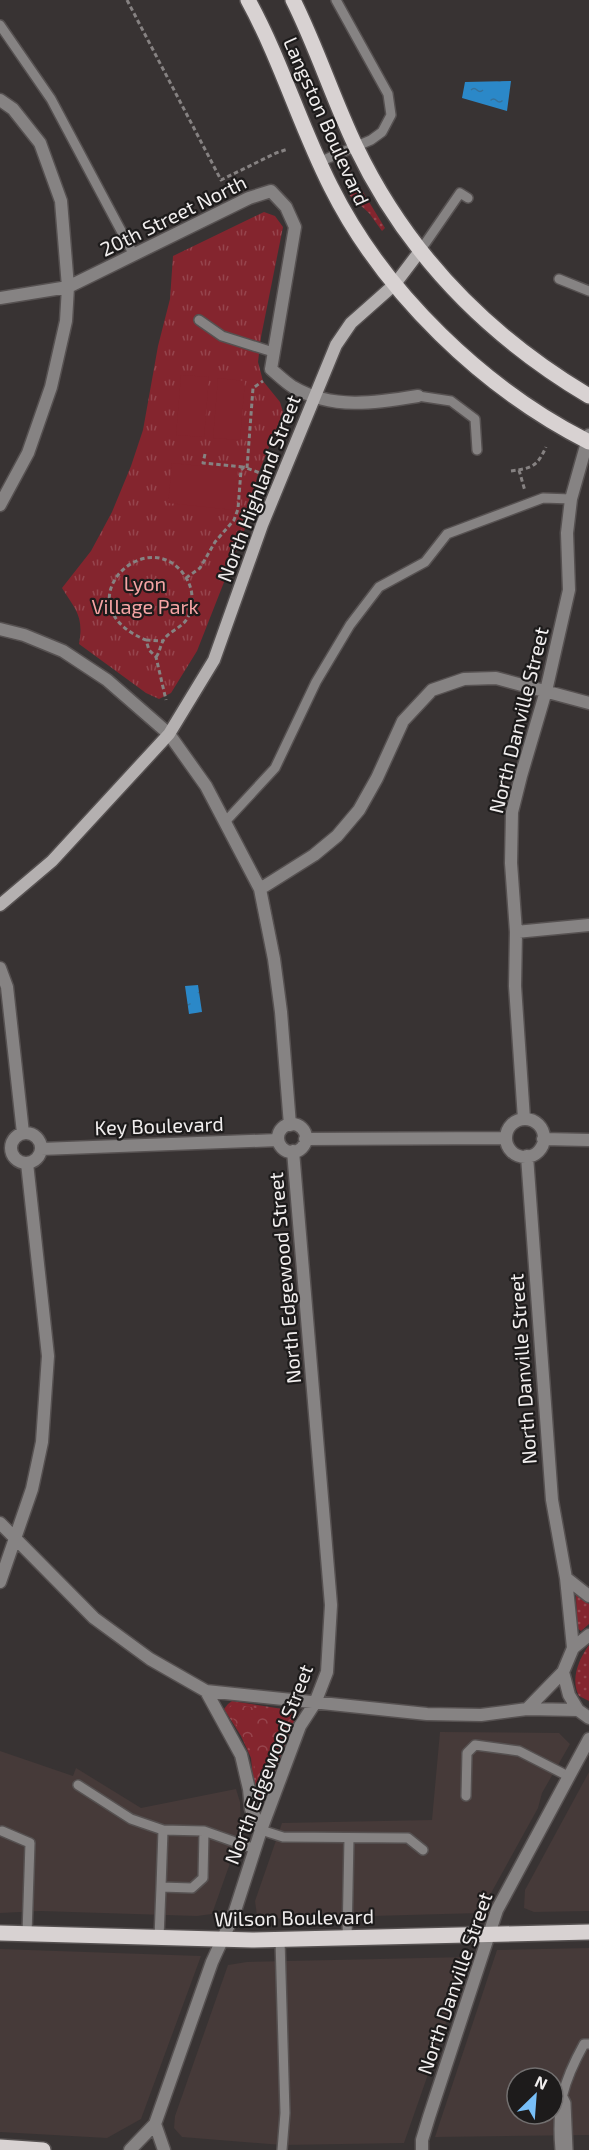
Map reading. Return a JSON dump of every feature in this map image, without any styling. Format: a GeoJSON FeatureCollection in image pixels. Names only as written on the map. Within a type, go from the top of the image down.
{"type":"FeatureCollection","features":[{"type":"Feature","properties":{"kind":"main road","name":"Langston Boulevard"},"geometry":{"type":"LineString","coordinates":[[248,0],[272,50],[319,162],[352,225],[395,284],[447,341],[488,376],[531,407],[588,440]]}},
{"type":"Feature","properties":{"kind":"main road","name":"Langston Boulevard"},"geometry":{"type":"LineString","coordinates":[[293,0],[356,146],[388,207],[420,251],[459,296],[501,335],[536,362],[589,396]]}},
{"type":"Feature","properties":{"kind":"main road","name":"Wilson Boulevard"},"geometry":{"type":"LineString","coordinates":[[0,1933],[280,1940],[589,1932]]}},
{"type":"Feature","properties":{"kind":"main road"},"geometry":{"type":"LineString","coordinates":[[0,2147],[43,2150]]}},
{"type":"Feature","properties":{"kind":"street"},"geometry":{"type":"LineString","coordinates":[[0,100],[13,109],[40,143],[58,192],[61,201],[68,287],[66,321],[51,387],[28,453],[0,505]]}},
{"type":"Feature","properties":{"kind":"street","name":"20th Street North"},"geometry":{"type":"LineString","coordinates":[[0,298],[68,287],[249,198],[271,191],[286,207],[295,227],[271,369],[292,387],[314,396]]}},
{"type":"Feature","properties":{"kind":"street","name":"North Highland Street"},"geometry":{"type":"LineString","coordinates":[[0,905],[52,861],[169,734],[214,660],[262,525],[336,345],[345,329],[395,284],[420,251]]}},
{"type":"Feature","properties":{"kind":"street"},"geometry":{"type":"LineString","coordinates":[[314,396],[340,403],[363,403],[418,396]]}},
{"type":"Feature","properties":{"kind":"street","name":"North Danville Street"},"geometry":{"type":"LineString","coordinates":[[524,1119],[515,986],[516,932],[511,862],[512,812],[520,776],[546,691],[569,590],[567,533],[572,499],[584,474],[588,440]]}},
{"type":"Feature","properties":{"kind":"street"},"geometry":{"type":"LineString","coordinates":[[0,629],[24,635],[63,651],[107,680],[169,734],[206,786],[260,889],[277,980],[290,1125]]}},
{"type":"Feature","properties":{"kind":"street"},"geometry":{"type":"LineString","coordinates":[[260,889],[314,855],[337,836],[359,810],[404,720],[432,690],[464,679],[496,678],[589,703]]}},
{"type":"Feature","properties":{"kind":"street"},"geometry":{"type":"LineString","coordinates":[[516,932],[589,925]]}},
{"type":"Feature","properties":{"kind":"street"},"geometry":{"type":"LineString","coordinates":[[0,968],[7,987],[23,1133]]}},
{"type":"Feature","properties":{"kind":"street"},"geometry":{"type":"LineString","coordinates":[[524,1119],[532,1120],[538,1125],[543,1139],[539,1150],[527,1156],[513,1152],[506,1138],[509,1126],[524,1119]]}},
{"type":"Feature","properties":{"kind":"street"},"geometry":{"type":"LineString","coordinates":[[290,1125],[297,1125],[302,1129],[305,1139],[302,1147],[293,1151],[284,1149],[278,1140],[281,1130],[290,1125]]}},
{"type":"Feature","properties":{"kind":"street"},"geometry":{"type":"LineString","coordinates":[[23,1133],[35,1136],[39,1140],[41,1149],[37,1159],[27,1163],[15,1160],[5,1150],[13,1139],[23,1133]]}},
{"type":"Feature","properties":{"kind":"street"},"geometry":{"type":"LineString","coordinates":[[305,1139],[506,1138]]}},
{"type":"Feature","properties":{"kind":"street"},"geometry":{"type":"LineString","coordinates":[[543,1139],[589,1140]]}},
{"type":"Feature","properties":{"kind":"street","name":"Key Boulevard"},"geometry":{"type":"LineString","coordinates":[[41,1149],[278,1140]]}},
{"type":"Feature","properties":{"kind":"street","name":"North Edgewood Street"},"geometry":{"type":"LineString","coordinates":[[130,2150],[155,2124],[212,1962],[234,1914],[261,1830],[300,1726],[315,1703],[327,1672],[331,1605],[293,1151]]}},
{"type":"Feature","properties":{"kind":"street","name":"North Danville Street"},"geometry":{"type":"LineString","coordinates":[[527,1156],[552,1500],[566,1578],[573,1648]]}},
{"type":"Feature","properties":{"kind":"street"},"geometry":{"type":"LineString","coordinates":[[0,1581],[32,1490],[42,1442],[48,1356],[27,1163]]}},
{"type":"Feature","properties":{"kind":"street"},"geometry":{"type":"LineString","coordinates":[[0,1523],[94,1618],[150,1659],[206,1691],[427,1714],[481,1714],[527,1709],[578,1710]]}},
{"type":"Feature","properties":{"kind":"street"},"geometry":{"type":"LineString","coordinates":[[566,1578],[589,1596]]}},
{"type":"Feature","properties":{"kind":"street"},"geometry":{"type":"LineString","coordinates":[[527,1709],[563,1672],[573,1648],[589,1635]]}},
{"type":"Feature","properties":{"kind":"street"},"geometry":{"type":"LineString","coordinates":[[563,1672],[569,1695],[578,1710],[589,1718]]}},
{"type":"Feature","properties":{"kind":"street"},"geometry":{"type":"LineString","coordinates":[[206,1691],[241,1755],[251,1809],[261,1830]]}},
{"type":"Feature","properties":{"kind":"street","name":"North Danville Street"},"geometry":{"type":"LineString","coordinates":[[422,2150],[422,2140],[429,2117],[497,1910],[589,1739]]}},
{"type":"Feature","properties":{"kind":"street"},"geometry":{"type":"LineString","coordinates":[[155,2124],[164,2150]]}},
{"type":"Feature","properties":{"kind":"lane"},"geometry":{"type":"LineString","coordinates":[[319,162],[371,140],[382,132],[391,115],[388,94],[336,0]]}},
{"type":"Feature","properties":{"kind":"lane"},"geometry":{"type":"LineString","coordinates":[[0,25],[51,99],[134,255]]}},
{"type":"Feature","properties":{"kind":"lane"},"geometry":{"type":"LineString","coordinates":[[420,251],[460,193],[468,198]]}},
{"type":"Feature","properties":{"kind":"lane"},"geometry":{"type":"LineString","coordinates":[[558,279],[589,291]]}},
{"type":"Feature","properties":{"kind":"lane"},"geometry":{"type":"LineString","coordinates":[[199,321],[222,336],[273,352]]}},
{"type":"Feature","properties":{"kind":"lane"},"geometry":{"type":"LineString","coordinates":[[418,396],[451,401],[475,419],[477,450]]}},
{"type":"Feature","properties":{"kind":"lane"},"geometry":{"type":"LineString","coordinates":[[225,822],[275,768],[316,682],[350,625],[379,587],[425,562],[447,534],[543,498],[572,499]]}},
{"type":"Feature","properties":{"kind":"lane"},"geometry":{"type":"LineString","coordinates":[[466,1796],[467,1753],[475,1745],[519,1751],[568,1776]]}},
{"type":"Feature","properties":{"kind":"lane"},"geometry":{"type":"LineString","coordinates":[[78,1785],[131,1819],[163,1830],[204,1831],[255,1849]]}},
{"type":"Feature","properties":{"kind":"lane"},"geometry":{"type":"LineString","coordinates":[[159,1938],[163,1830]]}},
{"type":"Feature","properties":{"kind":"lane"},"geometry":{"type":"LineString","coordinates":[[261,1830],[283,1836],[408,1838],[423,1850]]}},
{"type":"Feature","properties":{"kind":"lane"},"geometry":{"type":"LineString","coordinates":[[2,1831],[30,1843],[27,1934]]}},
{"type":"Feature","properties":{"kind":"lane"},"geometry":{"type":"LineString","coordinates":[[161,1887],[192,1888],[203,1878],[204,1831]]}},
{"type":"Feature","properties":{"kind":"lane"},"geometry":{"type":"LineString","coordinates":[[347,1938],[349,1838]]}},
{"type":"Feature","properties":{"kind":"lane"},"geometry":{"type":"LineString","coordinates":[[280,1940],[285,2114],[282,2150]]}},
{"type":"Feature","properties":{"kind":"lane"},"geometry":{"type":"LineString","coordinates":[[565,2089],[570,2070],[586,2044]]}},
{"type":"Feature","properties":{"kind":"lane"},"geometry":{"type":"LineString","coordinates":[[565,2101],[568,2150]]}},
{"type":"Feature","properties":{"kind":"lane"},"geometry":{"type":"LineString","coordinates":[[558,2126],[560,2150]]}},
{"type":"Feature","properties":{"kind":"path"},"geometry":{"type":"LineString","coordinates":[[127,0],[221,180],[288,149]]}},
{"type":"Feature","properties":{"kind":"path"},"geometry":{"type":"LineString","coordinates":[[246,467],[253,388],[264,380]]}},
{"type":"Feature","properties":{"kind":"path"},"geometry":{"type":"LineString","coordinates":[[511,471],[534,467],[541,459],[546,447]]}},
{"type":"Feature","properties":{"kind":"path"},"geometry":{"type":"LineString","coordinates":[[205,454],[204,463],[246,467],[260,473]]}},
{"type":"Feature","properties":{"kind":"path"},"geometry":{"type":"LineString","coordinates":[[186,578],[200,568],[215,542],[234,520],[238,509],[241,470],[246,467]]}},
{"type":"Feature","properties":{"kind":"path"},"geometry":{"type":"LineString","coordinates":[[519,470],[529,503]]}},
{"type":"Feature","properties":{"kind":"path"},"geometry":{"type":"LineString","coordinates":[[156,657],[163,641],[184,625],[191,607],[192,595],[190,584],[173,563],[152,556],[129,564],[118,573],[112,585],[111,613],[130,634],[146,640],[163,641]]}},
{"type":"Feature","properties":{"kind":"path"},"geometry":{"type":"LineString","coordinates":[[146,640],[148,650],[156,657],[166,700]]}},
{"type":"Feature","properties":{"kind":"shaded area"},"geometry":{"type":"Polygon","coordinates":[[[440,1732],[559,1733],[570,1744],[542,1793],[538,1808],[480,1913],[265,1919],[257,1915],[255,1901],[282,1823],[432,1820],[440,1732]]]}},
{"type":"Feature","properties":{"kind":"shaded area"},"geometry":{"type":"Polygon","coordinates":[[[0,1751],[73,1776],[76,1768],[141,1808],[236,1789],[240,1802],[241,1832],[212,1914],[197,1916],[40,1911],[0,1913],[0,1751]]]}},
{"type":"Feature","properties":{"kind":"shaded area"},"geometry":{"type":"Polygon","coordinates":[[[589,1772],[589,1911],[534,1912],[524,1908],[525,1890],[589,1772]]]}},
{"type":"Feature","properties":{"kind":"shaded area"},"geometry":{"type":"Polygon","coordinates":[[[589,1948],[589,2135],[435,2137],[497,1950],[589,1948]]]}},
{"type":"Feature","properties":{"kind":"shaded area"},"geometry":{"type":"Polygon","coordinates":[[[0,1949],[201,1956],[141,2119],[107,2138],[0,2132],[0,1949]]]}},
{"type":"Feature","properties":{"kind":"shaded area"},"geometry":{"type":"Polygon","coordinates":[[[469,1957],[404,2143],[282,2145],[182,2137],[174,2128],[175,2116],[228,1965],[247,1962],[469,1957]]]}},
{"type":"Feature","properties":{"kind":"green space"},"geometry":{"type":"Polygon","coordinates":[[[347,166],[385,228],[382,231],[369,213],[350,196],[345,174],[347,166]]]}},
{"type":"Feature","properties":{"kind":"green space","name":"Lyon Village Park"},"geometry":{"type":"Polygon","coordinates":[[[264,212],[275,216],[283,227],[258,362],[263,381],[280,402],[283,412],[257,477],[248,521],[197,651],[171,693],[159,699],[146,693],[79,644],[80,620],[62,588],[91,551],[112,512],[131,466],[143,430],[158,346],[170,299],[173,256],[264,212]]]}},
{"type":"Feature","properties":{"kind":"green space"},"geometry":{"type":"Polygon","coordinates":[[[181,375],[209,377],[204,437],[176,435],[181,375]]]}},
{"type":"Feature","properties":{"kind":"green space"},"geometry":{"type":"Polygon","coordinates":[[[218,378],[245,381],[240,440],[213,438],[218,378]]]}},
{"type":"Feature","properties":{"kind":"green space"},"geometry":{"type":"Polygon","coordinates":[[[172,463],[238,470],[234,510],[168,503],[172,463]]]}},
{"type":"Feature","properties":{"kind":"green space"},"geometry":{"type":"Polygon","coordinates":[[[576,1594],[589,1604],[589,1624],[581,1631],[577,1628],[576,1594]]]}},
{"type":"Feature","properties":{"kind":"green space"},"geometry":{"type":"Polygon","coordinates":[[[589,1645],[589,1701],[579,1696],[575,1683],[579,1663],[589,1645]]]}},
{"type":"Feature","properties":{"kind":"green space"},"geometry":{"type":"Polygon","coordinates":[[[232,1701],[289,1710],[296,1716],[262,1805],[258,1804],[255,1799],[251,1758],[241,1736],[224,1709],[232,1701]]]}},
{"type":"Feature","properties":{"kind":"green space"},"geometry":{"type":"Polygon","coordinates":[[[234,1704],[283,1713],[291,1720],[263,1797],[260,1798],[253,1755],[229,1711],[234,1704]]]}},
{"type":"Feature","properties":{"kind":"water"},"geometry":{"type":"Polygon","coordinates":[[[511,81],[507,111],[462,98],[465,82],[511,81]]]}},
{"type":"Feature","properties":{"kind":"water"},"geometry":{"type":"Polygon","coordinates":[[[198,985],[202,1012],[189,1014],[185,986],[198,985]]]}}]}
